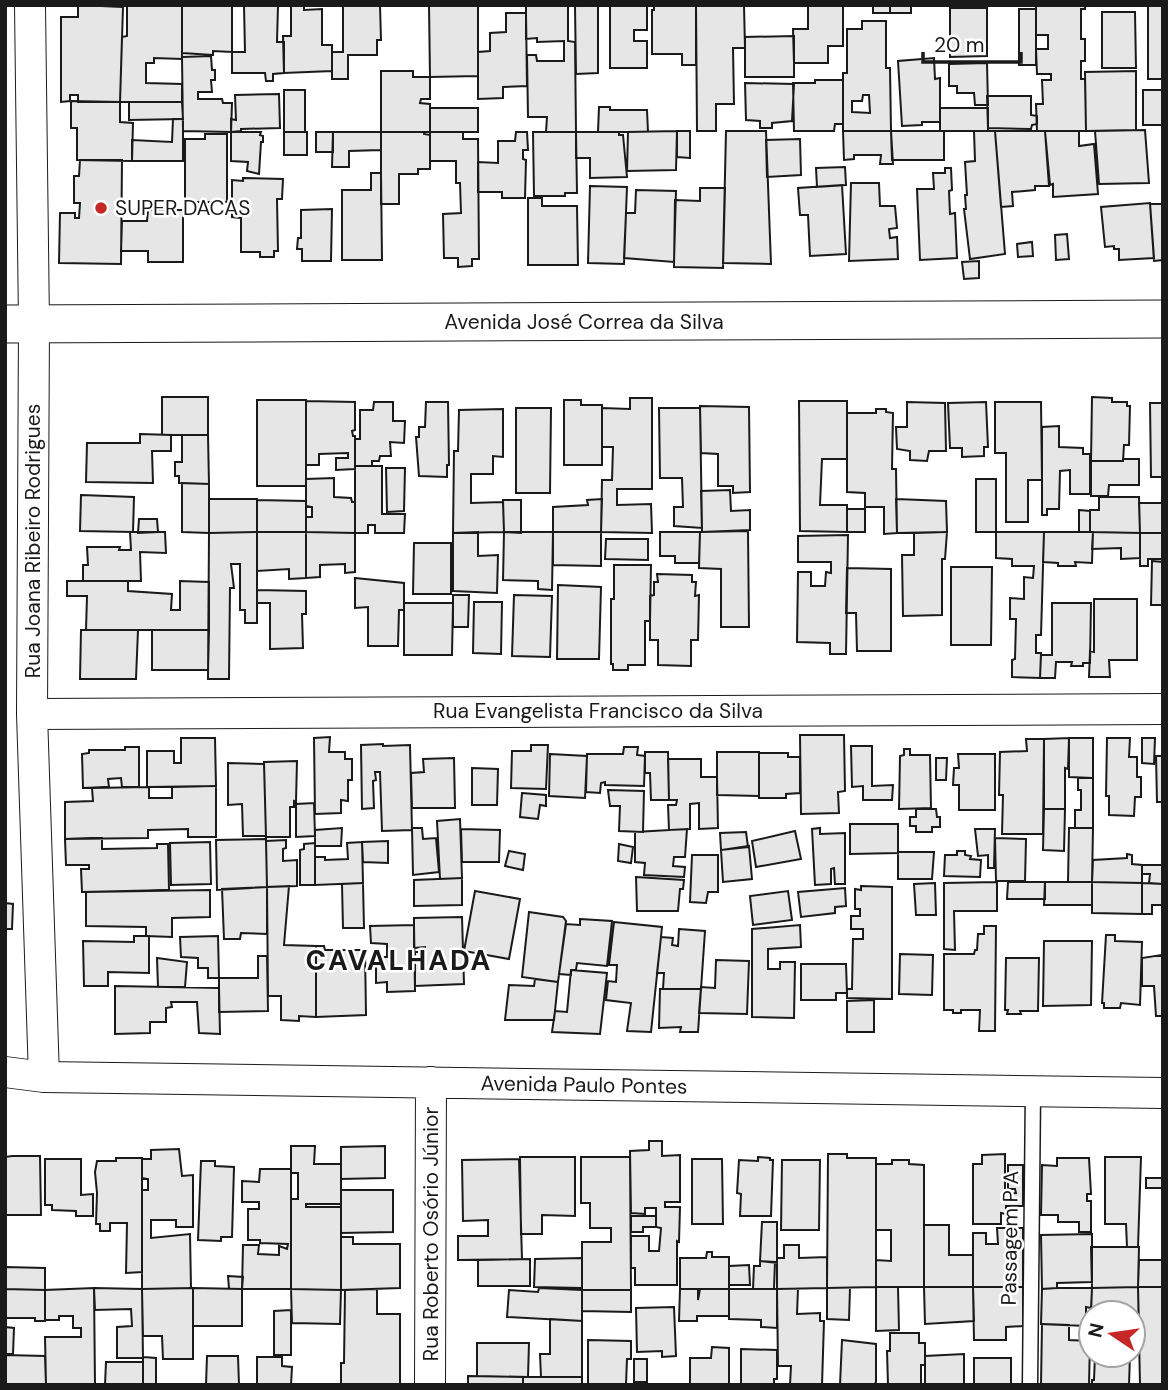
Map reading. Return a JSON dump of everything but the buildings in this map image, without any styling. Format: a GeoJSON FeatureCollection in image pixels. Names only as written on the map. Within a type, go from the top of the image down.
{"type":"FeatureCollection","features":[{"type":"Feature","properties":{"kind":"street","name":"Rua Joana Ribeiro Rodrigues"},"geometry":{"type":"LineString","coordinates":[[30,5],[19,324],[44,1077]]}},
{"type":"Feature","properties":{"kind":"street","name":"Avenida José Correa da Silva"},"geometry":{"type":"LineString","coordinates":[[19,324],[1163,319]]}},
{"type":"Feature","properties":{"kind":"street","name":"Rua Evangelista Francisco da Silva"},"geometry":{"type":"LineString","coordinates":[[33,713],[1163,709]]}},
{"type":"Feature","properties":{"kind":"street","name":"Avenida Paulo Pontes"},"geometry":{"type":"LineString","coordinates":[[5,1072],[44,1077],[1163,1093]]}},
{"type":"Feature","properties":{"kind":"street","name":"Rua Roberto Osório Júnior"},"geometry":{"type":"LineString","coordinates":[[430,1385],[431,1082]]}},
{"type":"Feature","properties":{"kind":"lane","name":"Passagem P A"},"geometry":{"type":"LineString","coordinates":[[1030,1385],[1033,1091]]}},
{"type":"Feature","properties":{"kind":"place","name":"SUPER DACAS"},"geometry":{"type":"Point","coordinates":[101,208]}},
{"type":"Feature","properties":{"kind":"district","name":"CAVALHADA"},"geometry":{"type":"Point","coordinates":[399,960]}}]}
